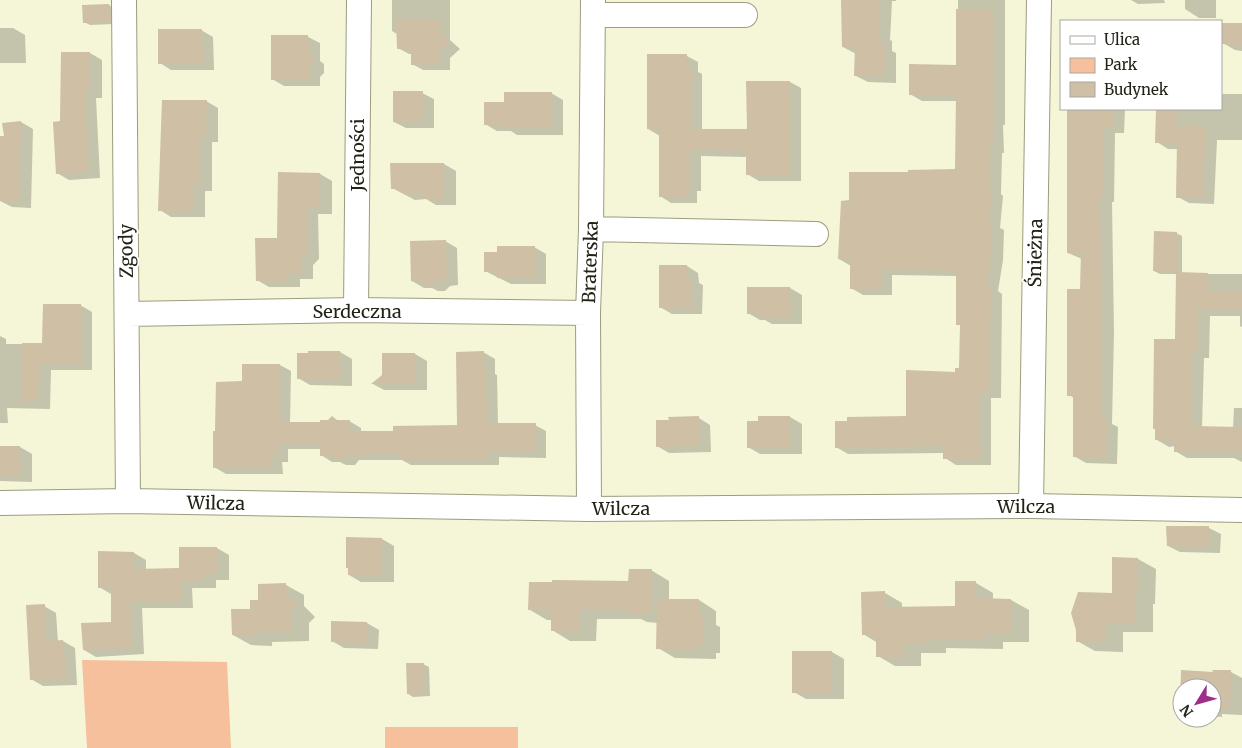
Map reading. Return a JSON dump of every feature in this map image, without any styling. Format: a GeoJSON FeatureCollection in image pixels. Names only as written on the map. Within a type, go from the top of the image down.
{"type":"FeatureCollection","features":[{"type":"Feature","properties":{"kind":"street","name":"Zgody"},"geometry":{"type":"LineString","coordinates":[[124,0],[128,501]]}},
{"type":"Feature","properties":{"kind":"street","name":"Jedności"},"geometry":{"type":"LineString","coordinates":[[356,310],[359,0]]}},
{"type":"Feature","properties":{"kind":"street","name":"Śnieżna"},"geometry":{"type":"LineString","coordinates":[[1031,506],[1039,0]]}},
{"type":"Feature","properties":{"kind":"street","name":"Braterska"},"geometry":{"type":"LineString","coordinates":[[589,508],[588,313],[591,229],[593,8],[745,15]]}},
{"type":"Feature","properties":{"kind":"street"},"geometry":{"type":"LineString","coordinates":[[591,229],[816,234]]}},
{"type":"Feature","properties":{"kind":"street","name":"Serdeczna"},"geometry":{"type":"LineString","coordinates":[[127,314],[356,310],[588,313]]}},
{"type":"Feature","properties":{"kind":"street","name":"Wilcza"},"geometry":{"type":"LineString","coordinates":[[0,503],[128,501],[589,508],[1031,506],[1242,510]]}},
{"type":"Feature","properties":{"kind":"green space"},"geometry":{"type":"Polygon","coordinates":[[[82,660],[227,662],[231,748],[87,748],[82,660]]]}},
{"type":"Feature","properties":{"kind":"green space"},"geometry":{"type":"Polygon","coordinates":[[[385,727],[518,727],[518,748],[385,748],[385,727]]]}},
{"type":"Feature","properties":{"kind":"building"},"geometry":{"type":"Polygon","coordinates":[[[841,0],[880,0],[879,33],[881,45],[885,45],[884,76],[854,76],[855,48],[842,47],[841,0]]]}},
{"type":"Feature","properties":{"kind":"building"},"geometry":{"type":"Polygon","coordinates":[[[109,4],[110,21],[83,23],[82,5],[109,4]]]}},
{"type":"Feature","properties":{"kind":"building"},"geometry":{"type":"Polygon","coordinates":[[[956,9],[994,9],[994,119],[992,119],[993,147],[990,147],[990,188],[992,188],[989,222],[992,222],[992,253],[986,286],[991,286],[989,392],[980,392],[980,459],[943,459],[943,446],[835,448],[835,421],[847,421],[847,417],[906,416],[906,370],[955,372],[955,368],[959,368],[960,325],[956,325],[956,271],[881,269],[881,289],[850,289],[850,260],[838,259],[841,201],[849,200],[849,172],[908,172],[908,170],[955,169],[956,96],[909,95],[909,64],[956,65],[956,9]]]}},
{"type":"Feature","properties":{"kind":"building"},"geometry":{"type":"Polygon","coordinates":[[[396,19],[439,19],[440,32],[450,42],[440,52],[440,64],[411,65],[411,49],[397,49],[396,19]]]}},
{"type":"Feature","properties":{"kind":"building"},"geometry":{"type":"Polygon","coordinates":[[[1222,23],[1242,23],[1242,45],[1222,44],[1222,23]]]}},
{"type":"Feature","properties":{"kind":"building"},"geometry":{"type":"Polygon","coordinates":[[[158,29],[202,29],[203,64],[158,64],[158,29]]]}},
{"type":"Feature","properties":{"kind":"building"},"geometry":{"type":"Polygon","coordinates":[[[271,35],[308,35],[309,53],[313,56],[312,66],[309,70],[309,80],[271,80],[271,35]]]}},
{"type":"Feature","properties":{"kind":"building"},"geometry":{"type":"Polygon","coordinates":[[[61,52],[90,52],[90,91],[85,91],[88,172],[56,174],[53,122],[60,121],[61,52]]]}},
{"type":"Feature","properties":{"kind":"building"},"geometry":{"type":"Polygon","coordinates":[[[647,54],[687,54],[687,67],[691,67],[691,129],[747,129],[746,81],[790,81],[790,175],[746,175],[746,151],[690,150],[690,185],[686,185],[686,197],[659,197],[659,129],[647,129],[647,54]]]}},
{"type":"Feature","properties":{"kind":"building"},"geometry":{"type":"Polygon","coordinates":[[[393,91],[423,91],[422,122],[393,122],[393,91]]]}},
{"type":"Feature","properties":{"kind":"building"},"geometry":{"type":"Polygon","coordinates":[[[504,92],[552,92],[552,128],[504,128],[504,125],[484,125],[484,102],[504,102],[504,92]]]}},
{"type":"Feature","properties":{"kind":"building"},"geometry":{"type":"Polygon","coordinates":[[[162,100],[207,100],[206,136],[200,136],[200,185],[193,185],[194,211],[158,211],[162,100]]]}},
{"type":"Feature","properties":{"kind":"building"},"geometry":{"type":"Polygon","coordinates":[[[1067,110],[1114,110],[1114,127],[1104,127],[1103,196],[1100,196],[1101,419],[1107,419],[1106,458],[1073,457],[1073,396],[1067,396],[1067,289],[1080,289],[1081,253],[1067,253],[1067,110]]]}},
{"type":"Feature","properties":{"kind":"building"},"geometry":{"type":"Polygon","coordinates":[[[1156,110],[1177,110],[1176,126],[1206,125],[1203,198],[1176,198],[1177,143],[1155,143],[1156,110]]]}},
{"type":"Feature","properties":{"kind":"building"},"geometry":{"type":"Polygon","coordinates":[[[21,121],[19,201],[0,201],[0,136],[4,136],[2,123],[21,121]]]}},
{"type":"Feature","properties":{"kind":"building"},"geometry":{"type":"Polygon","coordinates":[[[390,163],[444,163],[444,199],[423,199],[423,193],[401,193],[402,189],[391,189],[390,163]]]}},
{"type":"Feature","properties":{"kind":"building"},"geometry":{"type":"Polygon","coordinates":[[[278,172],[320,173],[320,208],[307,208],[307,253],[302,258],[302,273],[288,273],[288,281],[256,281],[255,238],[277,238],[278,172]]]}},
{"type":"Feature","properties":{"kind":"building"},"geometry":{"type":"Polygon","coordinates":[[[1154,231],[1177,232],[1177,271],[1153,271],[1154,231]]]}},
{"type":"Feature","properties":{"kind":"building"},"geometry":{"type":"Polygon","coordinates":[[[446,240],[447,279],[437,279],[433,285],[411,281],[410,241],[446,240]]]}},
{"type":"Feature","properties":{"kind":"building"},"geometry":{"type":"Polygon","coordinates":[[[497,246],[535,246],[535,278],[497,278],[497,272],[484,272],[484,252],[497,252],[497,246]]]}},
{"type":"Feature","properties":{"kind":"building"},"geometry":{"type":"Polygon","coordinates":[[[659,265],[687,265],[687,277],[691,277],[691,308],[659,308],[659,265]]]}},
{"type":"Feature","properties":{"kind":"building"},"geometry":{"type":"Polygon","coordinates":[[[1176,272],[1208,273],[1208,292],[1242,292],[1242,310],[1198,310],[1197,352],[1192,352],[1191,426],[1242,427],[1242,451],[1174,452],[1174,440],[1155,440],[1155,429],[1153,429],[1154,339],[1175,339],[1176,272]]]}},
{"type":"Feature","properties":{"kind":"building"},"geometry":{"type":"Polygon","coordinates":[[[747,287],[790,287],[791,318],[759,318],[759,314],[747,314],[747,287]]]}},
{"type":"Feature","properties":{"kind":"building"},"geometry":{"type":"Polygon","coordinates":[[[43,304],[81,304],[81,364],[39,364],[38,402],[22,402],[22,343],[42,343],[43,304]]]}},
{"type":"Feature","properties":{"kind":"building"},"geometry":{"type":"Polygon","coordinates":[[[308,351],[340,351],[340,380],[297,379],[297,353],[308,353],[308,351]]]}},
{"type":"Feature","properties":{"kind":"building"},"geometry":{"type":"Polygon","coordinates":[[[484,351],[487,423],[536,423],[536,452],[488,452],[488,459],[399,460],[399,454],[348,455],[343,459],[334,459],[331,456],[320,456],[320,444],[277,444],[277,456],[271,456],[272,468],[213,468],[216,382],[242,381],[242,364],[280,364],[280,422],[320,422],[320,420],[328,420],[332,416],[337,420],[350,420],[350,431],[393,431],[393,426],[457,425],[456,352],[484,351]]]}},
{"type":"Feature","properties":{"kind":"building"},"geometry":{"type":"Polygon","coordinates":[[[382,353],[415,353],[415,384],[371,384],[382,375],[382,353]]]}},
{"type":"Feature","properties":{"kind":"building"},"geometry":{"type":"Polygon","coordinates":[[[699,416],[699,446],[656,447],[656,420],[669,420],[668,417],[699,416]]]}},
{"type":"Feature","properties":{"kind":"building"},"geometry":{"type":"Polygon","coordinates":[[[758,416],[790,416],[790,448],[747,448],[747,421],[758,421],[758,416]]]}},
{"type":"Feature","properties":{"kind":"building"},"geometry":{"type":"Polygon","coordinates":[[[0,446],[20,446],[20,476],[0,475],[0,446]]]}},
{"type":"Feature","properties":{"kind":"building"},"geometry":{"type":"Polygon","coordinates":[[[1166,526],[1209,526],[1209,547],[1167,546],[1166,526]]]}},
{"type":"Feature","properties":{"kind":"building"},"geometry":{"type":"Polygon","coordinates":[[[346,537],[382,538],[382,575],[348,575],[348,568],[346,568],[346,537]]]}},
{"type":"Feature","properties":{"kind":"building"},"geometry":{"type":"Polygon","coordinates":[[[179,547],[217,547],[217,573],[204,574],[204,582],[181,582],[181,602],[130,602],[132,648],[83,650],[81,623],[111,622],[111,588],[98,588],[98,551],[134,552],[134,569],[179,568],[179,547]]]}},
{"type":"Feature","properties":{"kind":"building"},"geometry":{"type":"Polygon","coordinates":[[[1112,557],[1138,558],[1138,594],[1135,594],[1135,623],[1106,623],[1106,642],[1076,642],[1076,630],[1071,613],[1078,592],[1112,593],[1112,557]]]}},
{"type":"Feature","properties":{"kind":"building"},"geometry":{"type":"Polygon","coordinates":[[[629,569],[652,569],[651,613],[628,613],[628,610],[580,609],[579,631],[551,631],[551,610],[528,610],[529,582],[552,582],[552,580],[628,581],[629,569]]]}},
{"type":"Feature","properties":{"kind":"building"},"geometry":{"type":"Polygon","coordinates":[[[955,581],[976,581],[976,598],[1011,599],[1012,633],[986,633],[986,640],[929,639],[929,644],[904,644],[904,657],[876,657],[876,635],[862,635],[861,592],[885,591],[885,607],[955,606],[955,581]]]}},
{"type":"Feature","properties":{"kind":"building"},"geometry":{"type":"Polygon","coordinates":[[[286,583],[287,595],[299,606],[292,612],[291,632],[255,632],[255,636],[232,635],[231,609],[250,609],[250,600],[258,600],[258,584],[286,583]]]}},
{"type":"Feature","properties":{"kind":"building"},"geometry":{"type":"Polygon","coordinates":[[[657,599],[699,599],[699,616],[703,616],[703,643],[699,643],[698,650],[656,649],[657,599]]]}},
{"type":"Feature","properties":{"kind":"building"},"geometry":{"type":"Polygon","coordinates":[[[45,604],[46,641],[63,640],[66,679],[30,680],[26,605],[45,604]]]}},
{"type":"Feature","properties":{"kind":"building"},"geometry":{"type":"Polygon","coordinates":[[[331,621],[367,622],[367,643],[331,642],[331,621]]]}},
{"type":"Feature","properties":{"kind":"building"},"geometry":{"type":"Polygon","coordinates":[[[792,651],[832,651],[832,693],[792,693],[792,651]]]}},
{"type":"Feature","properties":{"kind":"building"},"geometry":{"type":"Polygon","coordinates":[[[406,663],[424,663],[424,694],[407,694],[406,663]]]}},
{"type":"Feature","properties":{"kind":"building"},"geometry":{"type":"Polygon","coordinates":[[[1181,670],[1213,672],[1212,670],[1231,670],[1230,709],[1222,709],[1222,678],[1181,678],[1181,670]]]}}]}
